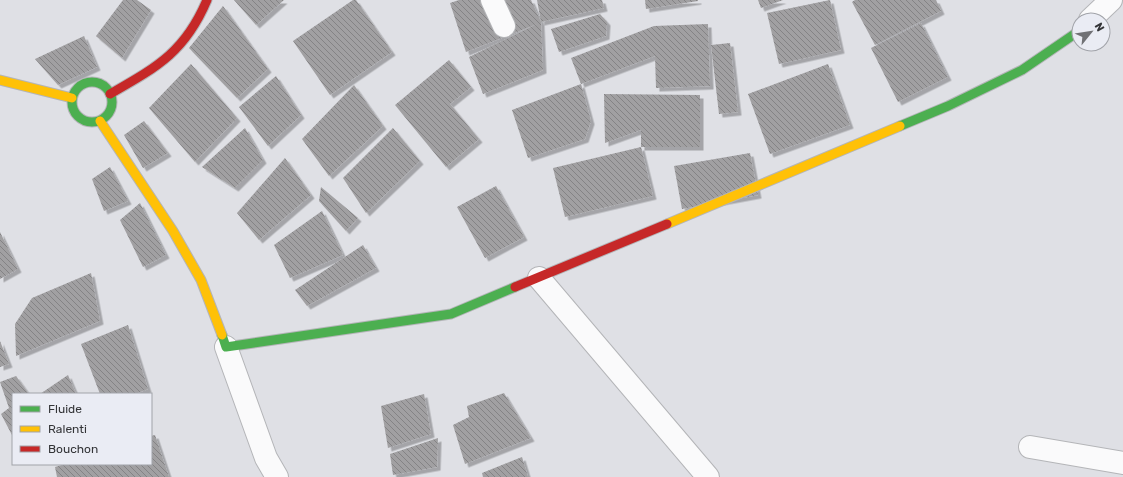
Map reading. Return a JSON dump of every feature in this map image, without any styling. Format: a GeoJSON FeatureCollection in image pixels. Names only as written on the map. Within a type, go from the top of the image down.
{"type":"FeatureCollection","features":[{"type":"Feature","properties":{"kind":"street"},"geometry":{"type":"LineString","coordinates":[[110,94],[150,71],[174,54],[200,20],[207,0]]}},
{"type":"Feature","properties":{"kind":"street"},"geometry":{"type":"LineString","coordinates":[[492,0],[504,26]]}},
{"type":"Feature","properties":{"kind":"street"},"geometry":{"type":"LineString","coordinates":[[1098,12],[1111,0]]}},
{"type":"Feature","properties":{"kind":"street"},"geometry":{"type":"LineString","coordinates":[[226,347],[451,314],[948,106],[1022,70],[1071,36]]}},
{"type":"Feature","properties":{"kind":"street"},"geometry":{"type":"LineString","coordinates":[[0,80],[72,98]]}},
{"type":"Feature","properties":{"kind":"street"},"geometry":{"type":"LineString","coordinates":[[85,83],[99,84],[103,86],[110,94],[112,104],[108,114],[100,121],[89,123],[79,118],[72,109],[72,98],[77,89],[85,83]]}},
{"type":"Feature","properties":{"kind":"street"},"geometry":{"type":"LineString","coordinates":[[100,121],[173,231],[201,280],[266,458],[277,477]]}},
{"type":"Feature","properties":{"kind":"street"},"geometry":{"type":"LineString","coordinates":[[539,278],[708,477]]}},
{"type":"Feature","properties":{"kind":"street"},"geometry":{"type":"LineString","coordinates":[[1030,447],[1123,463]]}},
{"type":"Feature","properties":{"kind":"building"},"geometry":{"type":"Polygon","coordinates":[[[123,0],[137,0],[151,10],[122,58],[96,36],[123,0]]]}},
{"type":"Feature","properties":{"kind":"building"},"geometry":{"type":"Polygon","coordinates":[[[234,0],[284,0],[256,25],[234,0]]]}},
{"type":"Feature","properties":{"kind":"building"},"geometry":{"type":"Polygon","coordinates":[[[353,0],[356,0],[392,52],[330,95],[293,41],[353,0]]]}},
{"type":"Feature","properties":{"kind":"building"},"geometry":{"type":"Polygon","coordinates":[[[459,0],[531,0],[541,22],[543,70],[483,94],[469,57],[537,24],[466,52],[450,3],[459,0]]]}},
{"type":"Feature","properties":{"kind":"building"},"geometry":{"type":"Polygon","coordinates":[[[537,0],[602,0],[604,8],[541,22],[537,0]]]}},
{"type":"Feature","properties":{"kind":"building"},"geometry":{"type":"Polygon","coordinates":[[[645,0],[698,0],[698,1],[646,9],[645,0]]]}},
{"type":"Feature","properties":{"kind":"building"},"geometry":{"type":"Polygon","coordinates":[[[758,0],[783,0],[761,8],[758,0]]]}},
{"type":"Feature","properties":{"kind":"building"},"geometry":{"type":"Polygon","coordinates":[[[830,0],[841,50],[779,64],[767,13],[830,0]]]}},
{"type":"Feature","properties":{"kind":"building"},"geometry":{"type":"Polygon","coordinates":[[[855,0],[936,0],[941,11],[875,45],[852,2],[855,0]]]}},
{"type":"Feature","properties":{"kind":"building"},"geometry":{"type":"Polygon","coordinates":[[[223,6],[268,69],[237,98],[189,48],[223,6]]]}},
{"type":"Feature","properties":{"kind":"building"},"geometry":{"type":"Polygon","coordinates":[[[600,14],[607,22],[606,36],[559,52],[551,29],[600,14]]]}},
{"type":"Feature","properties":{"kind":"building"},"geometry":{"type":"Polygon","coordinates":[[[921,23],[948,77],[898,102],[871,48],[921,23]]]}},
{"type":"Feature","properties":{"kind":"building"},"geometry":{"type":"Polygon","coordinates":[[[708,24],[710,86],[656,88],[655,56],[581,84],[571,58],[654,26],[708,24]]]}},
{"type":"Feature","properties":{"kind":"building"},"geometry":{"type":"Polygon","coordinates":[[[84,36],[97,67],[58,85],[35,59],[84,36]]]}},
{"type":"Feature","properties":{"kind":"building"},"geometry":{"type":"Polygon","coordinates":[[[730,43],[738,112],[719,114],[711,45],[730,43]]]}},
{"type":"Feature","properties":{"kind":"building"},"geometry":{"type":"Polygon","coordinates":[[[449,60],[471,87],[450,104],[479,139],[446,167],[395,105],[449,60]]]}},
{"type":"Feature","properties":{"kind":"building"},"geometry":{"type":"Polygon","coordinates":[[[191,64],[237,118],[195,162],[149,108],[191,64]]]}},
{"type":"Feature","properties":{"kind":"building"},"geometry":{"type":"Polygon","coordinates":[[[828,64],[850,125],[770,154],[748,94],[828,64]]]}},
{"type":"Feature","properties":{"kind":"building"},"geometry":{"type":"Polygon","coordinates":[[[276,76],[301,115],[268,146],[239,107],[276,76]]]}},
{"type":"Feature","properties":{"kind":"building"},"geometry":{"type":"Polygon","coordinates":[[[581,84],[591,121],[585,139],[528,158],[512,110],[581,84]]]}},
{"type":"Feature","properties":{"kind":"building"},"geometry":{"type":"Polygon","coordinates":[[[354,85],[383,126],[329,176],[302,139],[354,85]]]}},
{"type":"Feature","properties":{"kind":"building"},"geometry":{"type":"Polygon","coordinates":[[[604,94],[700,95],[700,147],[641,147],[641,130],[605,143],[604,94]]]}},
{"type":"Feature","properties":{"kind":"building"},"geometry":{"type":"Polygon","coordinates":[[[144,121],[168,153],[143,168],[124,135],[144,121]]]}},
{"type":"Feature","properties":{"kind":"building"},"geometry":{"type":"Polygon","coordinates":[[[245,128],[263,160],[235,188],[202,167],[245,128]]]}},
{"type":"Feature","properties":{"kind":"building"},"geometry":{"type":"Polygon","coordinates":[[[393,128],[420,161],[366,213],[343,178],[393,128]]]}},
{"type":"Feature","properties":{"kind":"building"},"geometry":{"type":"Polygon","coordinates":[[[641,147],[653,196],[565,217],[553,168],[641,147]]]}},
{"type":"Feature","properties":{"kind":"building"},"geometry":{"type":"Polygon","coordinates":[[[750,153],[758,195],[682,209],[674,166],[750,153]]]}},
{"type":"Feature","properties":{"kind":"building"},"geometry":{"type":"Polygon","coordinates":[[[285,158],[311,195],[259,240],[237,213],[285,158]]]}},
{"type":"Feature","properties":{"kind":"building"},"geometry":{"type":"Polygon","coordinates":[[[110,167],[128,201],[104,211],[92,179],[110,167]]]}},
{"type":"Feature","properties":{"kind":"building"},"geometry":{"type":"Polygon","coordinates":[[[496,186],[524,237],[485,258],[457,207],[496,186]]]}},
{"type":"Feature","properties":{"kind":"building"},"geometry":{"type":"Polygon","coordinates":[[[321,187],[358,218],[346,231],[319,201],[321,187]]]}},
{"type":"Feature","properties":{"kind":"building"},"geometry":{"type":"Polygon","coordinates":[[[140,203],[166,255],[143,267],[120,220],[140,203]]]}},
{"type":"Feature","properties":{"kind":"building"},"geometry":{"type":"Polygon","coordinates":[[[322,211],[343,255],[290,278],[274,245],[322,211]]]}},
{"type":"Feature","properties":{"kind":"building"},"geometry":{"type":"Polygon","coordinates":[[[0,232],[18,269],[0,279],[0,232]]]}},
{"type":"Feature","properties":{"kind":"building"},"geometry":{"type":"Polygon","coordinates":[[[363,245],[376,268],[307,306],[295,290],[363,245]]]}},
{"type":"Feature","properties":{"kind":"building"},"geometry":{"type":"Polygon","coordinates":[[[91,273],[100,321],[16,356],[15,324],[32,298],[91,273]]]}},
{"type":"Feature","properties":{"kind":"building"},"geometry":{"type":"Polygon","coordinates":[[[128,325],[148,389],[138,393],[100,393],[81,344],[128,325]]]}},
{"type":"Feature","properties":{"kind":"building"},"geometry":{"type":"Polygon","coordinates":[[[0,341],[9,364],[0,367],[0,341]]]}},
{"type":"Feature","properties":{"kind":"building"},"geometry":{"type":"Polygon","coordinates":[[[68,375],[76,393],[41,393],[68,375]]]}},
{"type":"Feature","properties":{"kind":"building"},"geometry":{"type":"Polygon","coordinates":[[[16,376],[28,393],[12,393],[12,435],[1,414],[9,408],[0,382],[16,376]]]}},
{"type":"Feature","properties":{"kind":"building"},"geometry":{"type":"Polygon","coordinates":[[[504,393],[531,438],[465,464],[453,425],[469,417],[467,406],[504,393]]]}},
{"type":"Feature","properties":{"kind":"building"},"geometry":{"type":"Polygon","coordinates":[[[424,394],[431,434],[388,448],[381,406],[424,394]]]}},
{"type":"Feature","properties":{"kind":"building"},"geometry":{"type":"Polygon","coordinates":[[[155,435],[169,477],[57,477],[55,467],[62,465],[152,465],[152,436],[155,435]]]}},
{"type":"Feature","properties":{"kind":"building"},"geometry":{"type":"Polygon","coordinates":[[[438,438],[437,467],[393,475],[390,454],[438,438]]]}},
{"type":"Feature","properties":{"kind":"building"},"geometry":{"type":"Polygon","coordinates":[[[522,457],[528,477],[483,477],[482,473],[522,457]]]}},
{"type":"Feature","properties":{"kind":"traffic: fast"},"geometry":{"type":"LineString","coordinates":[[900,126],[948,106],[1022,70],[1071,36]]}},
{"type":"Feature","properties":{"kind":"traffic: fast"},"geometry":{"type":"LineString","coordinates":[[92,82],[100,84],[106,88],[110,94],[112,102],[110,110],[106,116],[100,120],[92,122],[84,120],[78,116],[74,110],[72,102],[74,94],[78,88],[84,84],[92,82]]}},
{"type":"Feature","properties":{"kind":"traffic: fast"},"geometry":{"type":"LineString","coordinates":[[222,335],[226,347],[451,314],[515,287]]}},
{"type":"Feature","properties":{"kind":"traffic: slow"},"geometry":{"type":"LineString","coordinates":[[0,80],[72,98]]}},
{"type":"Feature","properties":{"kind":"traffic: slow"},"geometry":{"type":"LineString","coordinates":[[100,121],[173,231],[201,280],[222,335]]}},
{"type":"Feature","properties":{"kind":"traffic: slow"},"geometry":{"type":"LineString","coordinates":[[667,224],[900,126]]}},
{"type":"Feature","properties":{"kind":"traffic: jam"},"geometry":{"type":"LineString","coordinates":[[110,94],[156,66],[168,56],[189,33],[207,0]]}},
{"type":"Feature","properties":{"kind":"traffic: jam"},"geometry":{"type":"LineString","coordinates":[[515,287],[667,224]]}}]}
